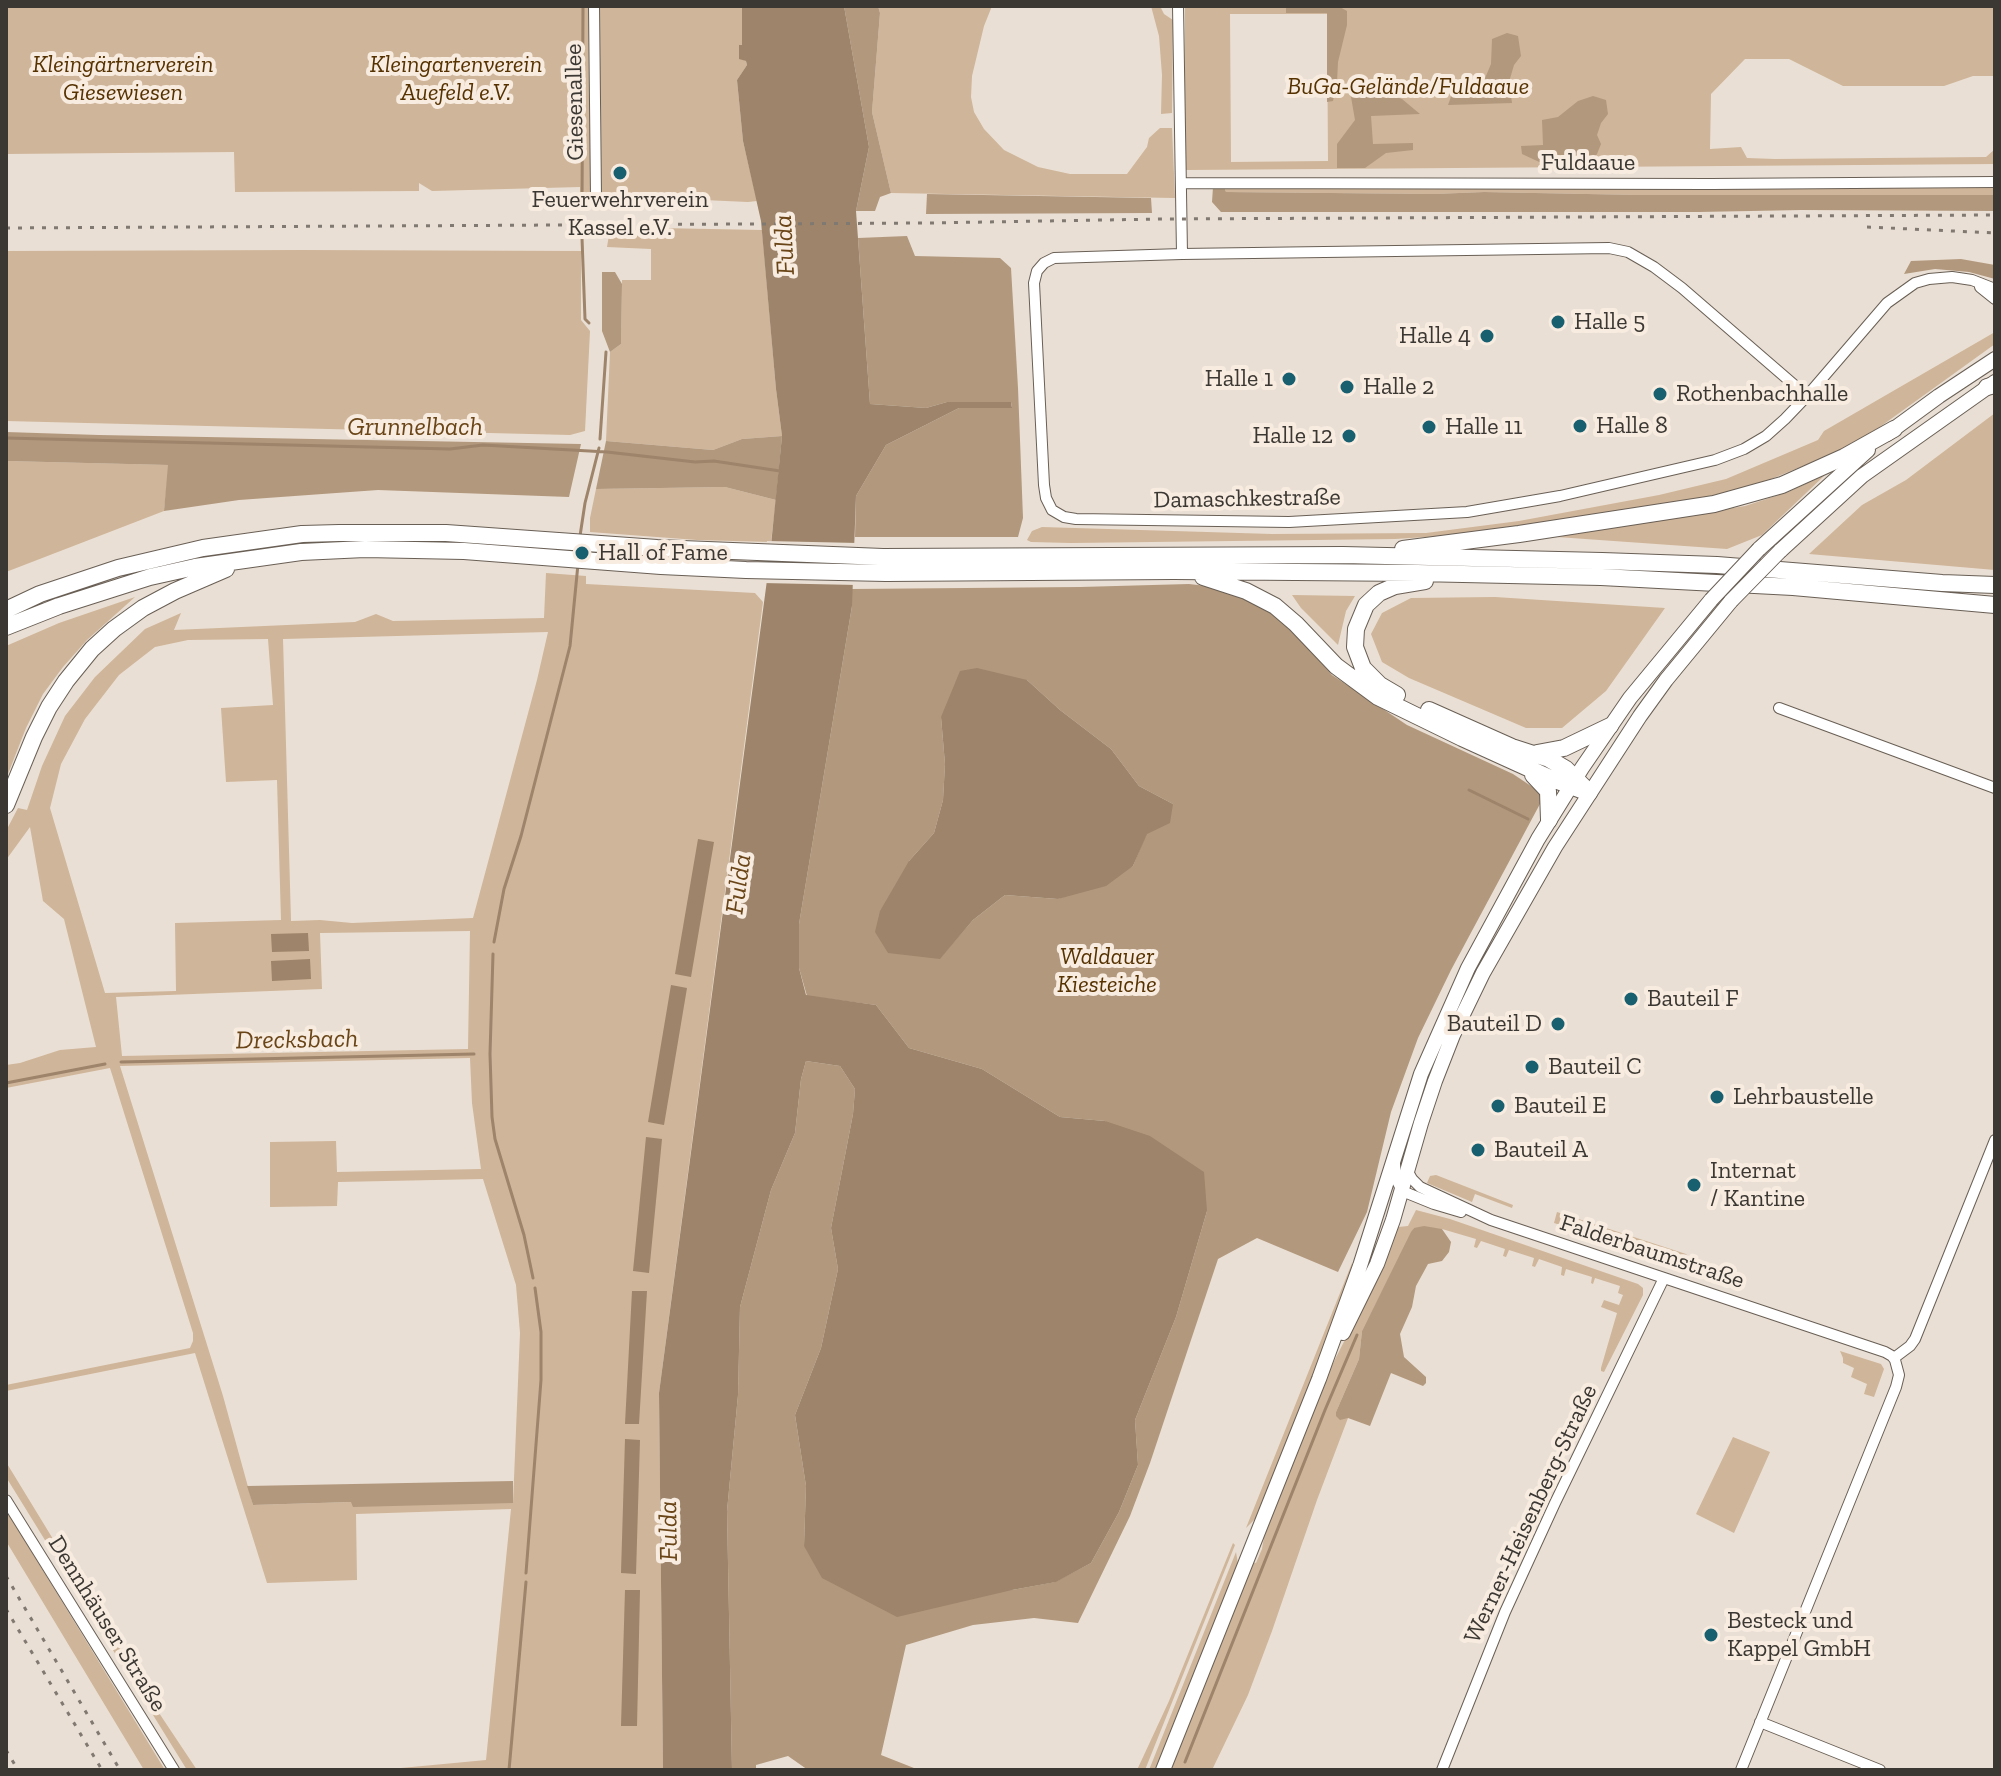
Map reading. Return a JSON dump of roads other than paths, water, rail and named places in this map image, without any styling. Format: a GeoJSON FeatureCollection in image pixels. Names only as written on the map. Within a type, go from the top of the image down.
{"type":"FeatureCollection","features":[{"type":"Feature","properties":{"kind":"highway"},"geometry":{"type":"LineString","coordinates":[[1343,555],[1519,534],[1714,504],[1782,485],[1844,457],[1894,429]]}},
{"type":"Feature","properties":{"kind":"highway"},"geometry":{"type":"LineString","coordinates":[[6,610],[40,594],[118,568],[203,548],[302,534],[339,533],[446,533],[661,566],[746,570],[886,573],[1046,564],[1343,555],[1717,565],[1995,587]]}},
{"type":"Feature","properties":{"kind":"highway"},"geometry":{"type":"LineString","coordinates":[[6,627],[59,606],[150,577],[257,557],[379,549],[525,547]]}},
{"type":"Feature","properties":{"kind":"highway"},"geometry":{"type":"LineString","coordinates":[[6,805],[42,719],[92,649],[125,620],[158,599],[257,557]]}},
{"type":"Feature","properties":{"kind":"highway"},"geometry":{"type":"LineString","coordinates":[[1046,564],[1174,571],[1698,581],[1995,605]]}},
{"type":"Feature","properties":{"kind":"highway"},"geometry":{"type":"LineString","coordinates":[[1174,571],[1220,581],[1262,598],[1296,624],[1336,666],[1371,692],[1520,764],[1573,782]]}},
{"type":"Feature","properties":{"kind":"highway"},"geometry":{"type":"LineString","coordinates":[[1507,575],[1407,583],[1387,589],[1371,600],[1362,612],[1356,629],[1355,647],[1363,668],[1380,685],[1477,732],[1558,764],[1573,782],[1589,793]]}},
{"type":"Feature","properties":{"kind":"highway"},"geometry":{"type":"LineString","coordinates":[[1536,754],[1564,748],[1610,726]]}},
{"type":"Feature","properties":{"kind":"highway"},"geometry":{"type":"LineString","coordinates":[[1520,764],[1547,789],[1549,820]]}},
{"type":"Feature","properties":{"kind":"main road"},"geometry":{"type":"LineString","coordinates":[[1163,1770],[1319,1379],[1360,1266],[1421,1074],[1468,968],[1549,820],[1630,698],[1711,600],[1759,549],[1858,457],[1995,359]]}},
{"type":"Feature","properties":{"kind":"main road"},"geometry":{"type":"LineString","coordinates":[[1319,1379],[1367,1286],[1392,1225],[1435,1081],[1453,1035],[1483,973],[1589,793],[1666,680],[1731,601],[1780,551],[1862,476],[1992,385]]}},
{"type":"Feature","properties":{"kind":"street","name":"Giesenallee"},"geometry":{"type":"LineString","coordinates":[[594,6],[596,197]]}},
{"type":"Feature","properties":{"kind":"street"},"geometry":{"type":"LineString","coordinates":[[1178,6],[1182,254]]}},
{"type":"Feature","properties":{"kind":"street","name":"Fuldaaue"},"geometry":{"type":"LineString","coordinates":[[1181,183],[1995,182]]}},
{"type":"Feature","properties":{"kind":"street","name":"Damaschkestraße"},"geometry":{"type":"LineString","coordinates":[[1807,396],[1654,267],[1628,252],[1609,248],[1054,258],[1037,271],[1034,283],[1044,485],[1052,510],[1058,515],[1076,519],[1289,522],[1467,512],[1560,496],[1715,460],[1766,436],[1807,396],[1887,303],[1915,283],[1952,277],[1972,280],[1995,289]]}},
{"type":"Feature","properties":{"kind":"street"},"geometry":{"type":"LineString","coordinates":[[1972,280],[1995,299]]}},
{"type":"Feature","properties":{"kind":"street"},"geometry":{"type":"LineString","coordinates":[[1779,708],[1995,788]]}},
{"type":"Feature","properties":{"kind":"street"},"geometry":{"type":"LineString","coordinates":[[1741,1770],[1896,1387],[1898,1371],[1894,1358],[1917,1336],[1995,1140]]}},
{"type":"Feature","properties":{"kind":"street"},"geometry":{"type":"LineString","coordinates":[[1396,1150],[1396,1179],[1402,1191],[1434,1204],[1491,1220]]}},
{"type":"Feature","properties":{"kind":"street","name":"Falderbaumstraße"},"geometry":{"type":"LineString","coordinates":[[1407,1169],[1420,1187],[1491,1220],[1885,1352],[1894,1358]]}},
{"type":"Feature","properties":{"kind":"street","name":"Werner-Heisenberg-Straße"},"geometry":{"type":"LineString","coordinates":[[1442,1770],[1505,1612],[1664,1278]]}},
{"type":"Feature","properties":{"kind":"street","name":"Dennhäuser Straße"},"geometry":{"type":"LineString","coordinates":[[6,1500],[174,1770]]}},
{"type":"Feature","properties":{"kind":"street"},"geometry":{"type":"LineString","coordinates":[[1760,1722],[1880,1770]]}},
{"type":"Feature","properties":{"kind":"water","name":"Fulda"},"geometry":{"type":"Polygon","coordinates":[[[742,6],[844,6],[869,147],[856,211],[870,404],[926,408],[947,402],[1011,402],[1012,408],[959,408],[886,445],[856,496],[852,606],[799,924],[799,968],[806,995],[876,1005],[909,1048],[982,1069],[1060,1117],[1105,1121],[1150,1136],[1204,1172],[1207,1211],[1176,1317],[1135,1420],[1138,1465],[1119,1512],[1091,1563],[1056,1582],[897,1617],[822,1578],[804,1546],[806,1486],[795,1415],[821,1348],[838,1269],[831,1228],[855,1089],[840,1066],[806,1061],[795,1133],[771,1190],[740,1307],[738,1395],[727,1511],[732,1770],[663,1770],[659,1393],[769,565],[782,436],[761,221],[743,141],[737,80],[747,65],[746,61],[739,59],[742,6]]]}},
{"type":"Feature","properties":{"kind":"water"},"geometry":{"type":"Polygon","coordinates":[[[977,668],[1027,680],[1111,749],[1139,786],[1173,804],[1170,823],[1147,834],[1133,866],[1106,886],[1058,899],[1005,895],[973,920],[940,959],[888,953],[875,932],[880,911],[909,861],[934,833],[943,800],[945,764],[941,717],[960,671],[977,668]]]}},
{"type":"Feature","properties":{"kind":"water"},"geometry":{"type":"Polygon","coordinates":[[[698,839],[714,842],[691,977],[675,974],[698,839]]]}},
{"type":"Feature","properties":{"kind":"water"},"geometry":{"type":"Polygon","coordinates":[[[308,933],[309,951],[272,952],[271,934],[308,933]]]}},
{"type":"Feature","properties":{"kind":"water"},"geometry":{"type":"Polygon","coordinates":[[[310,959],[311,979],[272,981],[271,961],[310,959]]]}},
{"type":"Feature","properties":{"kind":"water"},"geometry":{"type":"Polygon","coordinates":[[[671,985],[687,988],[664,1125],[648,1122],[671,985]]]}},
{"type":"Feature","properties":{"kind":"water"},"geometry":{"type":"Polygon","coordinates":[[[646,1137],[662,1139],[649,1273],[633,1271],[646,1137]]]}},
{"type":"Feature","properties":{"kind":"water"},"geometry":{"type":"Polygon","coordinates":[[[632,1291],[647,1291],[639,1424],[625,1424],[632,1291]]]}},
{"type":"Feature","properties":{"kind":"water"},"geometry":{"type":"Polygon","coordinates":[[[625,1439],[640,1440],[636,1574],[621,1573],[625,1439]]]}},
{"type":"Feature","properties":{"kind":"water"},"geometry":{"type":"Polygon","coordinates":[[[625,1590],[640,1590],[637,1726],[621,1726],[625,1590]]]}},
{"type":"Feature","properties":{"kind":"waterway"},"geometry":{"type":"LineString","coordinates":[[582,206],[583,6]]}},
{"type":"Feature","properties":{"kind":"waterway"},"geometry":{"type":"LineString","coordinates":[[582,238],[585,319],[589,323]]}},
{"type":"Feature","properties":{"kind":"waterway"},"geometry":{"type":"LineString","coordinates":[[600,439],[606,352]]}},
{"type":"Feature","properties":{"kind":"waterway","name":"Grunnelbach"},"geometry":{"type":"LineString","coordinates":[[6,438],[450,449],[483,445],[714,461],[780,471]]}},
{"type":"Feature","properties":{"kind":"waterway"},"geometry":{"type":"LineString","coordinates":[[580,536],[599,448]]}},
{"type":"Feature","properties":{"kind":"waterway"},"geometry":{"type":"LineString","coordinates":[[494,942],[504,889],[521,836],[570,646],[578,564]]}},
{"type":"Feature","properties":{"kind":"waterway"},"geometry":{"type":"LineString","coordinates":[[1469,790],[1528,819]]}},
{"type":"Feature","properties":{"kind":"waterway"},"geometry":{"type":"LineString","coordinates":[[493,954],[492,1117],[495,1139],[524,1235],[533,1278]]}},
{"type":"Feature","properties":{"kind":"waterway","name":"Drecksbach"},"geometry":{"type":"LineString","coordinates":[[121,1062],[474,1054]]}},
{"type":"Feature","properties":{"kind":"waterway","name":"Drecksbach"},"geometry":{"type":"LineString","coordinates":[[6,1083],[105,1064]]}},
{"type":"Feature","properties":{"kind":"waterway"},"geometry":{"type":"LineString","coordinates":[[526,1573],[541,1380],[541,1332],[535,1288]]}},
{"type":"Feature","properties":{"kind":"waterway"},"geometry":{"type":"LineString","coordinates":[[1185,1762],[1357,1335]]}},
{"type":"Feature","properties":{"kind":"waterway"},"geometry":{"type":"LineString","coordinates":[[509,1770],[526,1582]]}},
{"type":"Feature","properties":{"kind":"railway"},"geometry":{"type":"LineString","coordinates":[[6,228],[1995,215]]}},
{"type":"Feature","properties":{"kind":"railway"},"geometry":{"type":"LineString","coordinates":[[1867,227],[1995,233]]}},
{"type":"Feature","properties":{"kind":"railway"},"geometry":{"type":"LineString","coordinates":[[6,1576],[120,1770]]}},
{"type":"Feature","properties":{"kind":"railway"},"geometry":{"type":"LineString","coordinates":[[6,1609],[102,1770]]}},
{"type":"Feature","properties":{"kind":"railway"},"geometry":{"type":"LineString","coordinates":[[6,1750],[18,1770]]}},
{"type":"Feature","properties":{"kind":"place","name":"Feuerwehrverein Kassel e.V."},"geometry":{"type":"Point","coordinates":[620,173]}},
{"type":"Feature","properties":{"kind":"place","name":"Halle 5"},"geometry":{"type":"Point","coordinates":[1558,322]}},
{"type":"Feature","properties":{"kind":"place","name":"Halle 4"},"geometry":{"type":"Point","coordinates":[1487,336]}},
{"type":"Feature","properties":{"kind":"place","name":"Halle 1"},"geometry":{"type":"Point","coordinates":[1289,379]}},
{"type":"Feature","properties":{"kind":"place","name":"Halle 2"},"geometry":{"type":"Point","coordinates":[1347,387]}},
{"type":"Feature","properties":{"kind":"place","name":"Rothenbachhalle"},"geometry":{"type":"Point","coordinates":[1660,394]}},
{"type":"Feature","properties":{"kind":"place","name":"Halle 8"},"geometry":{"type":"Point","coordinates":[1580,426]}},
{"type":"Feature","properties":{"kind":"place","name":"Halle 11"},"geometry":{"type":"Point","coordinates":[1429,427]}},
{"type":"Feature","properties":{"kind":"place","name":"Halle 12"},"geometry":{"type":"Point","coordinates":[1349,436]}},
{"type":"Feature","properties":{"kind":"place","name":"Hall of Fame"},"geometry":{"type":"Point","coordinates":[582,553]}},
{"type":"Feature","properties":{"kind":"place","name":"Bauteil F"},"geometry":{"type":"Point","coordinates":[1631,999]}},
{"type":"Feature","properties":{"kind":"place","name":"Bauteil D"},"geometry":{"type":"Point","coordinates":[1558,1024]}},
{"type":"Feature","properties":{"kind":"place","name":"Bauteil C"},"geometry":{"type":"Point","coordinates":[1532,1067]}},
{"type":"Feature","properties":{"kind":"place","name":"Lehrbaustelle"},"geometry":{"type":"Point","coordinates":[1717,1097]}},
{"type":"Feature","properties":{"kind":"place","name":"Bauteil E"},"geometry":{"type":"Point","coordinates":[1498,1106]}},
{"type":"Feature","properties":{"kind":"place","name":"Bauteil A"},"geometry":{"type":"Point","coordinates":[1478,1150]}},
{"type":"Feature","properties":{"kind":"place","name":"Internat / Kantine"},"geometry":{"type":"Point","coordinates":[1694,1185]}},
{"type":"Feature","properties":{"kind":"place","name":"Besteck und Kappel GmbH"},"geometry":{"type":"Point","coordinates":[1711,1635]}},
{"type":"Feature","properties":{"kind":"park label","name":"Kleingärtnerverein Giesewiesen"},"geometry":{"type":"Point","coordinates":[123,79]}},
{"type":"Feature","properties":{"kind":"park label","name":"Kleingartenverein Auefeld e.V."},"geometry":{"type":"Point","coordinates":[456,79]}},
{"type":"Feature","properties":{"kind":"park label","name":"BuGa-Gelände/Fuldaaue"},"geometry":{"type":"Point","coordinates":[1408,87]}},
{"type":"Feature","properties":{"kind":"park label","name":"Waldauer Kiesteiche"},"geometry":{"type":"Point","coordinates":[1107,971]}}]}
